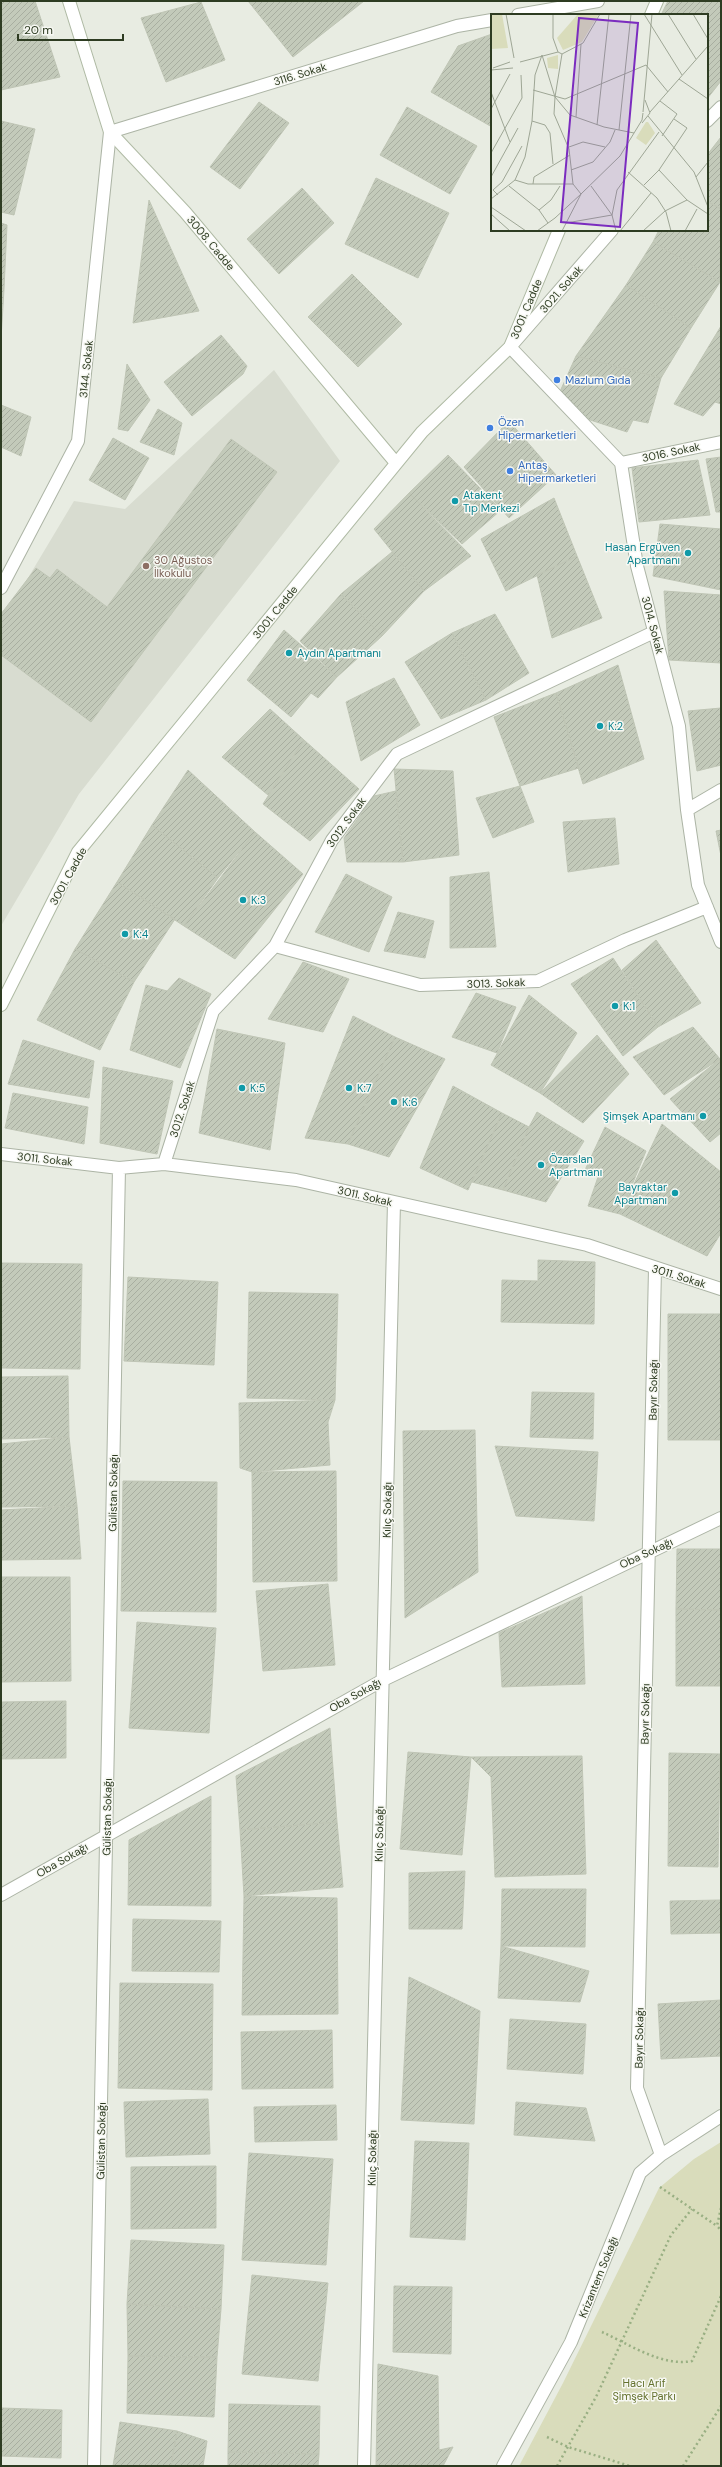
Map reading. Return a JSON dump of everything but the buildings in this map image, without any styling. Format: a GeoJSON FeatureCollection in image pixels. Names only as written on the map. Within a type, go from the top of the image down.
{"type":"FeatureCollection","features":[{"type":"Feature","properties":{"kind":"street","name":"3008. Cadde"},"geometry":{"type":"LineString","coordinates":[[69,1],[110,132],[185,212],[396,463]]}},
{"type":"Feature","properties":{"kind":"street"},"geometry":{"type":"LineString","coordinates":[[524,14],[598,1]]}},
{"type":"Feature","properties":{"kind":"street"},"geometry":{"type":"LineString","coordinates":[[651,14],[657,1]]}},
{"type":"Feature","properties":{"kind":"street","name":"3116. Sokak"},"geometry":{"type":"LineString","coordinates":[[110,132],[457,26],[491,20]]}},
{"type":"Feature","properties":{"kind":"street"},"geometry":{"type":"LineString","coordinates":[[708,121],[721,107]]}},
{"type":"Feature","properties":{"kind":"street","name":"3144. Sokak"},"geometry":{"type":"LineString","coordinates":[[1,588],[78,441],[110,132]]}},
{"type":"Feature","properties":{"kind":"street","name":"3001. Cadde"},"geometry":{"type":"LineString","coordinates":[[1,1005],[78,852],[422,432],[510,347],[559,231]]}},
{"type":"Feature","properties":{"kind":"street","name":"3021. Sokak"},"geometry":{"type":"LineString","coordinates":[[510,347],[611,231]]}},
{"type":"Feature","properties":{"kind":"street"},"geometry":{"type":"LineString","coordinates":[[510,347],[621,463]]}},
{"type":"Feature","properties":{"kind":"street","name":"3016. Sokak"},"geometry":{"type":"LineString","coordinates":[[621,463],[721,442]]}},
{"type":"Feature","properties":{"kind":"street","name":"3014. Sokak"},"geometry":{"type":"LineString","coordinates":[[621,463],[637,566],[680,726],[687,810],[698,885],[721,942]]}},
{"type":"Feature","properties":{"kind":"street","name":"3012. Sokak"},"geometry":{"type":"LineString","coordinates":[[164,1164],[213,1011],[275,946],[332,840],[397,754],[654,632]]}},
{"type":"Feature","properties":{"kind":"street"},"geometry":{"type":"LineString","coordinates":[[687,810],[721,790]]}},
{"type":"Feature","properties":{"kind":"street","name":"3013. Sokak"},"geometry":{"type":"LineString","coordinates":[[275,946],[420,985],[538,981],[625,940],[707,907]]}},
{"type":"Feature","properties":{"kind":"street","name":"3011. Sokak"},"geometry":{"type":"LineString","coordinates":[[1,1154],[119,1168],[164,1164],[296,1180],[587,1245],[655,1269],[721,1289]]}},
{"type":"Feature","properties":{"kind":"street","name":"Gülistan Sokağı"},"geometry":{"type":"LineString","coordinates":[[94,2466],[119,1168]]}},
{"type":"Feature","properties":{"kind":"street","name":"Kılıç Sokağı"},"geometry":{"type":"LineString","coordinates":[[364,2466],[394,1202]]}},
{"type":"Feature","properties":{"kind":"street","name":"Bayır Sokağı"},"geometry":{"type":"LineString","coordinates":[[655,1269],[637,2088],[661,2155]]}},
{"type":"Feature","properties":{"kind":"street","name":"Oba Sokağı"},"geometry":{"type":"LineString","coordinates":[[1,1895],[383,1680],[721,1518]]}},
{"type":"Feature","properties":{"kind":"street","name":"Krizantem Sokağı"},"geometry":{"type":"LineString","coordinates":[[503,2466],[571,2342],[640,2173],[661,2155],[721,2116]]}},
{"type":"Feature","properties":{"kind":"path"},"geometry":{"type":"LineString","coordinates":[[640,2173],[721,2230]]}},
{"type":"Feature","properties":{"kind":"path"},"geometry":{"type":"LineString","coordinates":[[717,2226],[721,2208]]}},
{"type":"Feature","properties":{"kind":"path"},"geometry":{"type":"LineString","coordinates":[[557,2466],[596,2397],[671,2234],[692,2209]]}},
{"type":"Feature","properties":{"kind":"path"},"geometry":{"type":"LineString","coordinates":[[622,2341],[664,2360],[678,2364],[692,2361],[721,2296]]}},
{"type":"Feature","properties":{"kind":"path"},"geometry":{"type":"LineString","coordinates":[[683,2466],[721,2406]]}},
{"type":"Feature","properties":{"kind":"path"},"geometry":{"type":"LineString","coordinates":[[568,2447],[630,2466]]}},
{"type":"Feature","properties":{"kind":"shaded area","name":"30 Ağustos İlkokulu"},"geometry":{"type":"Polygon","coordinates":[[[274,370],[340,461],[79,794],[1,926],[1,623],[74,501],[125,509],[274,370]]]}},
{"type":"Feature","properties":{"kind":"green space","name":"Hacı Arif Şimşek Parkı"},"geometry":{"type":"Polygon","coordinates":[[[721,2142],[721,2466],[519,2466],[563,2383],[659,2188],[694,2159],[721,2142]]]}},
{"type":"Feature","properties":{"kind":"place","name":"Mazlum Gıda"},"geometry":{"type":"Point","coordinates":[557,380]}},
{"type":"Feature","properties":{"kind":"place","name":"Özen Hipermarketleri"},"geometry":{"type":"Point","coordinates":[490,428]}},
{"type":"Feature","properties":{"kind":"place","name":"Antaş Hipermarketleri"},"geometry":{"type":"Point","coordinates":[510,471]}},
{"type":"Feature","properties":{"kind":"place","name":"Atakent Tıp Merkezi"},"geometry":{"type":"Point","coordinates":[455,501]}},
{"type":"Feature","properties":{"kind":"place","name":"Hasan Ergüven Apartmanı"},"geometry":{"type":"Point","coordinates":[688,553]}},
{"type":"Feature","properties":{"kind":"place","name":"30 Ağustos İlkokulu"},"geometry":{"type":"Point","coordinates":[146,566]}},
{"type":"Feature","properties":{"kind":"place","name":"Aydın Apartmanı"},"geometry":{"type":"Point","coordinates":[289,653]}},
{"type":"Feature","properties":{"kind":"place","name":"K:2"},"geometry":{"type":"Point","coordinates":[600,726]}},
{"type":"Feature","properties":{"kind":"place","name":"K:3"},"geometry":{"type":"Point","coordinates":[243,900]}},
{"type":"Feature","properties":{"kind":"place","name":"K:4"},"geometry":{"type":"Point","coordinates":[125,934]}},
{"type":"Feature","properties":{"kind":"place","name":"K:1"},"geometry":{"type":"Point","coordinates":[615,1006]}},
{"type":"Feature","properties":{"kind":"place","name":"K:5"},"geometry":{"type":"Point","coordinates":[242,1088]}},
{"type":"Feature","properties":{"kind":"place","name":"K:7"},"geometry":{"type":"Point","coordinates":[349,1088]}},
{"type":"Feature","properties":{"kind":"place","name":"K:6"},"geometry":{"type":"Point","coordinates":[394,1102]}},
{"type":"Feature","properties":{"kind":"place","name":"Şimşek Apartmanı"},"geometry":{"type":"Point","coordinates":[703,1116]}},
{"type":"Feature","properties":{"kind":"place","name":"Özarslan Apartmanı"},"geometry":{"type":"Point","coordinates":[541,1165]}},
{"type":"Feature","properties":{"kind":"place","name":"Bayraktar Apartmanı"},"geometry":{"type":"Point","coordinates":[675,1193]}}]}
